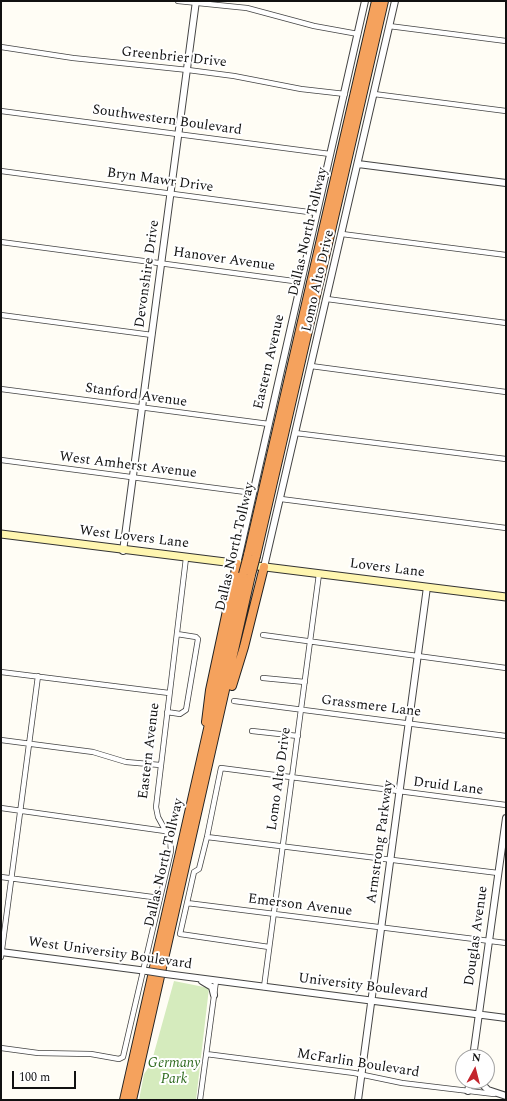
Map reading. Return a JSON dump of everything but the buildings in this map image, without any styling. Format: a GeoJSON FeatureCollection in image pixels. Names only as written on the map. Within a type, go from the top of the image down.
{"type":"FeatureCollection","features":[{"type":"Feature","properties":{"kind":"highway","name":"Dallas North Tollway"},"geometry":{"type":"LineString","coordinates":[[252,555],[376,1]]}},
{"type":"Feature","properties":{"kind":"highway","name":"Dallas North Tollway"},"geometry":{"type":"LineString","coordinates":[[124,1100],[206,739],[252,555],[384,1]]}},
{"type":"Feature","properties":{"kind":"highway"},"geometry":{"type":"LineString","coordinates":[[206,739],[206,719],[210,690],[237,564]]}},
{"type":"Feature","properties":{"kind":"highway"},"geometry":{"type":"LineString","coordinates":[[223,703],[232,686],[244,647],[264,566]]}},
{"type":"Feature","properties":{"kind":"highway","name":"Dallas North Tollway"},"geometry":{"type":"LineString","coordinates":[[132,1100],[223,703],[247,574]]}},
{"type":"Feature","properties":{"kind":"main road","name":"West Lovers Lane"},"geometry":{"type":"LineString","coordinates":[[1,534],[123,551],[264,566]]}},
{"type":"Feature","properties":{"kind":"main road","name":"Lovers Lane"},"geometry":{"type":"LineString","coordinates":[[264,566],[506,597]]}},
{"type":"Feature","properties":{"kind":"street"},"geometry":{"type":"LineString","coordinates":[[178,1],[196,1],[247,8],[314,26],[358,34]]}},
{"type":"Feature","properties":{"kind":"street","name":"Devonshire Drive"},"geometry":{"type":"LineString","coordinates":[[123,551],[196,1]]}},
{"type":"Feature","properties":{"kind":"street","name":"Eastern Avenue"},"geometry":{"type":"LineString","coordinates":[[237,564],[365,1]]}},
{"type":"Feature","properties":{"kind":"street","name":"Lomo Alto Drive"},"geometry":{"type":"LineString","coordinates":[[264,566],[281,499],[395,1]]}},
{"type":"Feature","properties":{"kind":"street"},"geometry":{"type":"LineString","coordinates":[[389,26],[506,41]]}},
{"type":"Feature","properties":{"kind":"street","name":"Greenbrier Drive"},"geometry":{"type":"LineString","coordinates":[[1,47],[73,58],[234,76],[301,89],[345,94]]}},
{"type":"Feature","properties":{"kind":"street"},"geometry":{"type":"LineString","coordinates":[[374,94],[506,111]]}},
{"type":"Feature","properties":{"kind":"street","name":"Southwestern Boulevard"},"geometry":{"type":"LineString","coordinates":[[1,111],[330,154]]}},
{"type":"Feature","properties":{"kind":"street"},"geometry":{"type":"LineString","coordinates":[[358,164],[506,183]]}},
{"type":"Feature","properties":{"kind":"street","name":"Bryn Mawr Drive"},"geometry":{"type":"LineString","coordinates":[[1,171],[316,213]]}},
{"type":"Feature","properties":{"kind":"street"},"geometry":{"type":"LineString","coordinates":[[342,234],[506,255]]}},
{"type":"Feature","properties":{"kind":"street","name":"Hanover Avenue"},"geometry":{"type":"LineString","coordinates":[[1,242],[301,282]]}},
{"type":"Feature","properties":{"kind":"street"},"geometry":{"type":"LineString","coordinates":[[327,300],[506,323]]}},
{"type":"Feature","properties":{"kind":"street"},"geometry":{"type":"LineString","coordinates":[[1,315],[152,335]]}},
{"type":"Feature","properties":{"kind":"street"},"geometry":{"type":"LineString","coordinates":[[311,366],[506,392]]}},
{"type":"Feature","properties":{"kind":"street","name":"Stanford Avenue"},"geometry":{"type":"LineString","coordinates":[[1,389],[269,424]]}},
{"type":"Feature","properties":{"kind":"street"},"geometry":{"type":"LineString","coordinates":[[295,433],[506,459]]}},
{"type":"Feature","properties":{"kind":"street","name":"West Amherst Avenue"},"geometry":{"type":"LineString","coordinates":[[1,460],[252,493]]}},
{"type":"Feature","properties":{"kind":"street"},"geometry":{"type":"LineString","coordinates":[[281,499],[506,528]]}},
{"type":"Feature","properties":{"kind":"street","name":"Eastern Avenue"},"geometry":{"type":"LineString","coordinates":[[1,1048],[38,1053],[91,1054],[122,1059],[145,971],[171,851],[170,839],[156,811],[160,765],[186,558]]}},
{"type":"Feature","properties":{"kind":"street","name":"Lomo Alto Drive"},"geometry":{"type":"LineString","coordinates":[[264,987],[275,914],[319,574]]}},
{"type":"Feature","properties":{"kind":"street","name":"Armstrong Parkway"},"geometry":{"type":"LineString","coordinates":[[358,1100],[427,587]]}},
{"type":"Feature","properties":{"kind":"street"},"geometry":{"type":"LineString","coordinates":[[167,712],[180,714],[186,710],[198,640],[196,637],[177,634]]}},
{"type":"Feature","properties":{"kind":"street"},"geometry":{"type":"LineString","coordinates":[[263,635],[506,668]]}},
{"type":"Feature","properties":{"kind":"street"},"geometry":{"type":"LineString","coordinates":[[1,672],[169,693]]}},
{"type":"Feature","properties":{"kind":"street"},"geometry":{"type":"LineString","coordinates":[[1,954],[38,676]]}},
{"type":"Feature","properties":{"kind":"street"},"geometry":{"type":"LineString","coordinates":[[263,678],[305,682]]}},
{"type":"Feature","properties":{"kind":"street","name":"Grassmere Lane"},"geometry":{"type":"LineString","coordinates":[[234,701],[506,736]]}},
{"type":"Feature","properties":{"kind":"street"},"geometry":{"type":"LineString","coordinates":[[252,731],[298,736]]}},
{"type":"Feature","properties":{"kind":"street"},"geometry":{"type":"LineString","coordinates":[[1,740],[93,752],[126,762],[160,765]]}},
{"type":"Feature","properties":{"kind":"street","name":"Druid Lane"},"geometry":{"type":"LineString","coordinates":[[207,837],[221,768],[506,805]]}},
{"type":"Feature","properties":{"kind":"street"},"geometry":{"type":"LineString","coordinates":[[1,808],[165,831]]}},
{"type":"Feature","properties":{"kind":"street","name":"Douglas Avenue"},"geometry":{"type":"LineString","coordinates":[[474,1049],[506,818]]}},
{"type":"Feature","properties":{"kind":"street"},"geometry":{"type":"LineString","coordinates":[[269,948],[182,936],[180,932],[186,903],[194,872],[199,870],[207,837],[283,845],[498,873]]}},
{"type":"Feature","properties":{"kind":"street"},"geometry":{"type":"LineString","coordinates":[[1,877],[160,898]]}},
{"type":"Feature","properties":{"kind":"street","name":"Emerson Avenue"},"geometry":{"type":"LineString","coordinates":[[186,903],[506,944]]}},
{"type":"Feature","properties":{"kind":"street","name":"West University Boulevard"},"geometry":{"type":"LineString","coordinates":[[1,954],[216,981]]}},
{"type":"Feature","properties":{"kind":"street"},"geometry":{"type":"LineString","coordinates":[[197,978],[212,987],[214,995]]}},
{"type":"Feature","properties":{"kind":"street"},"geometry":{"type":"LineString","coordinates":[[200,1100],[216,981]]}},
{"type":"Feature","properties":{"kind":"street","name":"University Boulevard"},"geometry":{"type":"LineString","coordinates":[[216,981],[506,1018]]}},
{"type":"Feature","properties":{"kind":"street","name":"McFarlin Boulevard"},"geometry":{"type":"LineString","coordinates":[[206,1054],[362,1074],[402,1083],[506,1096]]}},
{"type":"Feature","properties":{"kind":"street"},"geometry":{"type":"LineString","coordinates":[[487,1089],[506,1096]]}},
{"type":"Feature","properties":{"kind":"green space","name":"Germany Park"},"geometry":{"type":"Polygon","coordinates":[[[174,981],[209,988],[196,1100],[139,1100],[144,1074],[151,1064],[174,981]]]}}]}
